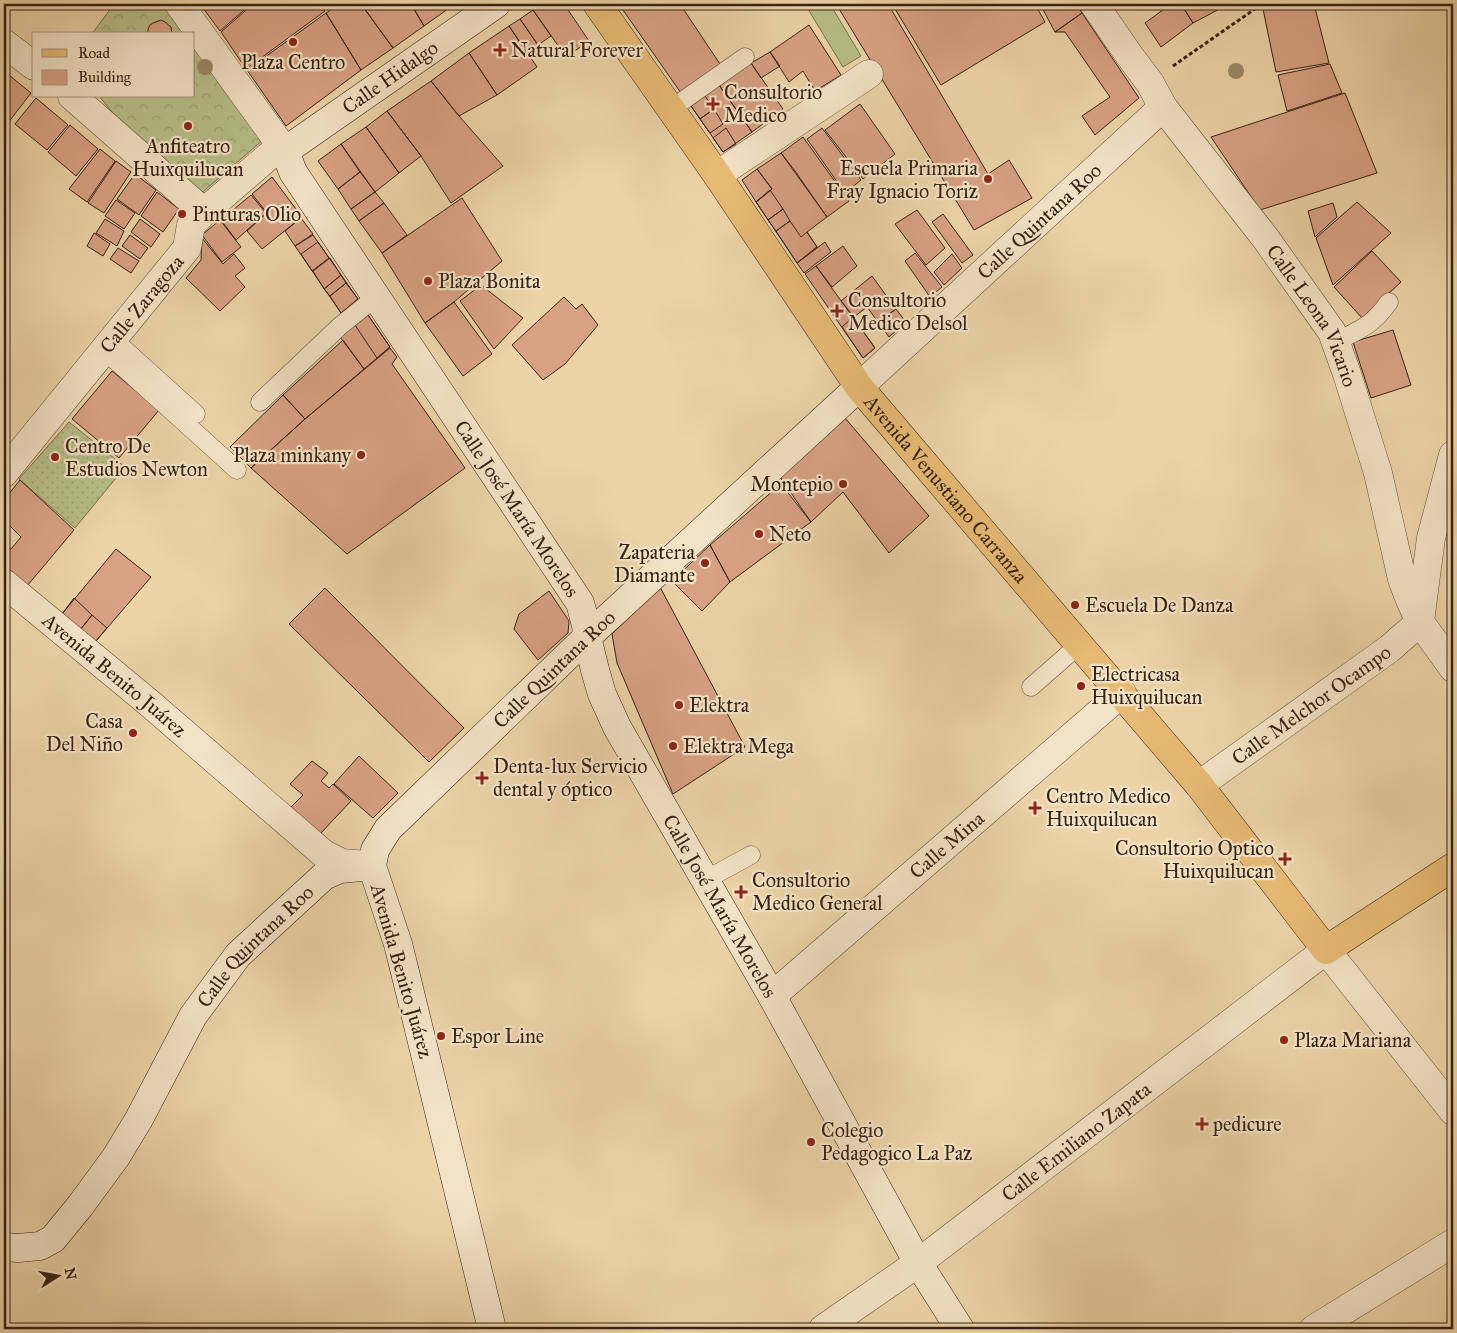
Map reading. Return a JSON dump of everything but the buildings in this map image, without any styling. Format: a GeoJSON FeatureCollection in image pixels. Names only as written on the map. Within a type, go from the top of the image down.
{"type":"FeatureCollection","features":[{"type":"Feature","properties":{"kind":"main road","name":"Avenida Venustiano Carranza"},"geometry":{"type":"LineString","coordinates":[[597,4],[717,175],[859,387],[1199,784],[1326,950]]}},
{"type":"Feature","properties":{"kind":"main road"},"geometry":{"type":"LineString","coordinates":[[1326,950],[1453,867]]}},
{"type":"Feature","properties":{"kind":"street","name":"Calle José María Morelos"},"geometry":{"type":"LineString","coordinates":[[179,4],[285,151],[293,172],[580,603],[602,694],[617,728],[772,996],[918,1263],[960,1329]]}},
{"type":"Feature","properties":{"kind":"street","name":"Calle Hidalgo"},"geometry":{"type":"LineString","coordinates":[[285,151],[496,4]]}},
{"type":"Feature","properties":{"kind":"street","name":"Calle Leona Vicario"},"geometry":{"type":"LineString","coordinates":[[1094,4],[1150,82],[1163,107],[1266,239],[1332,332],[1378,473],[1402,580],[1420,622],[1453,668]]}},
{"type":"Feature","properties":{"kind":"street"},"geometry":{"type":"LineString","coordinates":[[4,43],[32,64]]}},
{"type":"Feature","properties":{"kind":"street"},"geometry":{"type":"LineString","coordinates":[[717,175],[869,74]]}},
{"type":"Feature","properties":{"kind":"street"},"geometry":{"type":"LineString","coordinates":[[74,98],[204,212]]}},
{"type":"Feature","properties":{"kind":"street","name":"Calle Quintana Roo"},"geometry":{"type":"LineString","coordinates":[[4,1248],[40,1246],[53,1239],[80,1206],[116,1157],[139,1119],[194,1016],[238,956],[324,876],[340,869],[372,866],[375,850],[388,829],[587,638],[1163,107]]}},
{"type":"Feature","properties":{"kind":"street","name":"Calle Zaragoza"},"geometry":{"type":"LineString","coordinates":[[4,473],[186,248],[191,225],[270,154],[285,151]]}},
{"type":"Feature","properties":{"kind":"street"},"geometry":{"type":"LineString","coordinates":[[1420,622],[1431,538],[1453,456]]}},
{"type":"Feature","properties":{"kind":"street","name":"Avenida Benito Juárez"},"geometry":{"type":"LineString","coordinates":[[4,583],[148,702],[324,854],[342,863],[372,866],[405,972],[492,1329]]}},
{"type":"Feature","properties":{"kind":"street","name":"Calle Melchor Ocampo"},"geometry":{"type":"LineString","coordinates":[[1199,784],[1389,649],[1420,622]]}},
{"type":"Feature","properties":{"kind":"street","name":"Calle Mina"},"geometry":{"type":"LineString","coordinates":[[772,996],[1122,692]]}},
{"type":"Feature","properties":{"kind":"street"},"geometry":{"type":"LineString","coordinates":[[1326,950],[1453,1111]]}},
{"type":"Feature","properties":{"kind":"street","name":"Calle Emiliano Zapata"},"geometry":{"type":"LineString","coordinates":[[823,1329],[918,1263],[1326,950]]}},
{"type":"Feature","properties":{"kind":"street"},"geometry":{"type":"LineString","coordinates":[[1314,1329],[1453,1243]]}},
{"type":"Feature","properties":{"kind":"lane"},"geometry":{"type":"LineString","coordinates":[[671,109],[745,57]]}},
{"type":"Feature","properties":{"kind":"lane"},"geometry":{"type":"LineString","coordinates":[[260,402],[340,326],[376,297]]}},
{"type":"Feature","properties":{"kind":"lane"},"geometry":{"type":"LineString","coordinates":[[1335,342],[1367,326],[1380,315],[1389,302]]}},
{"type":"Feature","properties":{"kind":"lane"},"geometry":{"type":"LineString","coordinates":[[108,345],[196,414]]}},
{"type":"Feature","properties":{"kind":"lane"},"geometry":{"type":"LineString","coordinates":[[108,345],[238,470]]}},
{"type":"Feature","properties":{"kind":"lane"},"geometry":{"type":"LineString","coordinates":[[1031,687],[1080,644]]}},
{"type":"Feature","properties":{"kind":"lane"},"geometry":{"type":"LineString","coordinates":[[705,880],[751,855]]}},
{"type":"Feature","properties":{"kind":"path"},"geometry":{"type":"LineString","coordinates":[[1150,82],[1262,4]]}},
{"type":"Feature","properties":{"kind":"green space"},"geometry":{"type":"Polygon","coordinates":[[[114,4],[165,4],[186,32],[93,32],[114,4]]]}},
{"type":"Feature","properties":{"kind":"green space"},"geometry":{"type":"Polygon","coordinates":[[[805,4],[830,4],[861,56],[843,67],[805,4]]]}},
{"type":"Feature","properties":{"kind":"green space"},"geometry":{"type":"Polygon","coordinates":[[[195,44],[264,139],[197,197],[126,129],[101,98],[195,98],[195,44]]]}},
{"type":"Feature","properties":{"kind":"green space"},"geometry":{"type":"Polygon","coordinates":[[[69,422],[125,467],[75,528],[19,479],[69,422]]]}},
{"type":"Feature","properties":{"kind":"place","name":"Plaza Centro"},"geometry":{"type":"Point","coordinates":[293,42]}},
{"type":"Feature","properties":{"kind":"place","name":"Natural Forever"},"geometry":{"type":"Point","coordinates":[500,50]}},
{"type":"Feature","properties":{"kind":"place","name":"Consultorio Medico"},"geometry":{"type":"Point","coordinates":[713,104]}},
{"type":"Feature","properties":{"kind":"place","name":"Anfiteatro Huixquilucan"},"geometry":{"type":"Point","coordinates":[188,126]}},
{"type":"Feature","properties":{"kind":"place","name":"Escuela Primaria Fray Ignacio Toriz"},"geometry":{"type":"Point","coordinates":[988,179]}},
{"type":"Feature","properties":{"kind":"place","name":"Pinturas Olio"},"geometry":{"type":"Point","coordinates":[182,214]}},
{"type":"Feature","properties":{"kind":"place","name":"Plaza Bonita"},"geometry":{"type":"Point","coordinates":[428,281]}},
{"type":"Feature","properties":{"kind":"place","name":"Consultorio Medico Delsol"},"geometry":{"type":"Point","coordinates":[837,311]}},
{"type":"Feature","properties":{"kind":"place","name":"Plaza minkany"},"geometry":{"type":"Point","coordinates":[361,455]}},
{"type":"Feature","properties":{"kind":"place","name":"Centro De Estudios Newton"},"geometry":{"type":"Point","coordinates":[55,457]}},
{"type":"Feature","properties":{"kind":"place","name":"Montepio"},"geometry":{"type":"Point","coordinates":[843,484]}},
{"type":"Feature","properties":{"kind":"place","name":"Neto"},"geometry":{"type":"Point","coordinates":[759,534]}},
{"type":"Feature","properties":{"kind":"place","name":"Zapateria Diamante"},"geometry":{"type":"Point","coordinates":[705,563]}},
{"type":"Feature","properties":{"kind":"place","name":"Escuela De Danza"},"geometry":{"type":"Point","coordinates":[1075,605]}},
{"type":"Feature","properties":{"kind":"place","name":"Electricasa Huixquilucan"},"geometry":{"type":"Point","coordinates":[1081,686]}},
{"type":"Feature","properties":{"kind":"place","name":"Elektra"},"geometry":{"type":"Point","coordinates":[679,705]}},
{"type":"Feature","properties":{"kind":"place","name":"Casa Del Niño"},"geometry":{"type":"Point","coordinates":[133,733]}},
{"type":"Feature","properties":{"kind":"place","name":"Elektra Mega"},"geometry":{"type":"Point","coordinates":[673,746]}},
{"type":"Feature","properties":{"kind":"place","name":"Denta-lux Servicio dental y óptico"},"geometry":{"type":"Point","coordinates":[482,778]}},
{"type":"Feature","properties":{"kind":"place","name":"Centro Medico Huixquilucan"},"geometry":{"type":"Point","coordinates":[1035,808]}},
{"type":"Feature","properties":{"kind":"place","name":"Consultorio Optico Huixquilucan"},"geometry":{"type":"Point","coordinates":[1285,859]}},
{"type":"Feature","properties":{"kind":"place","name":"Consultorio Medico General"},"geometry":{"type":"Point","coordinates":[741,892]}},
{"type":"Feature","properties":{"kind":"place","name":"Espor Line"},"geometry":{"type":"Point","coordinates":[441,1036]}},
{"type":"Feature","properties":{"kind":"place","name":"Plaza Mariana"},"geometry":{"type":"Point","coordinates":[1284,1040]}},
{"type":"Feature","properties":{"kind":"place","name":"pedicure"},"geometry":{"type":"Point","coordinates":[1202,1124]}},
{"type":"Feature","properties":{"kind":"place","name":"Colegio Pedagogico La Paz"},"geometry":{"type":"Point","coordinates":[811,1142]}}]}
